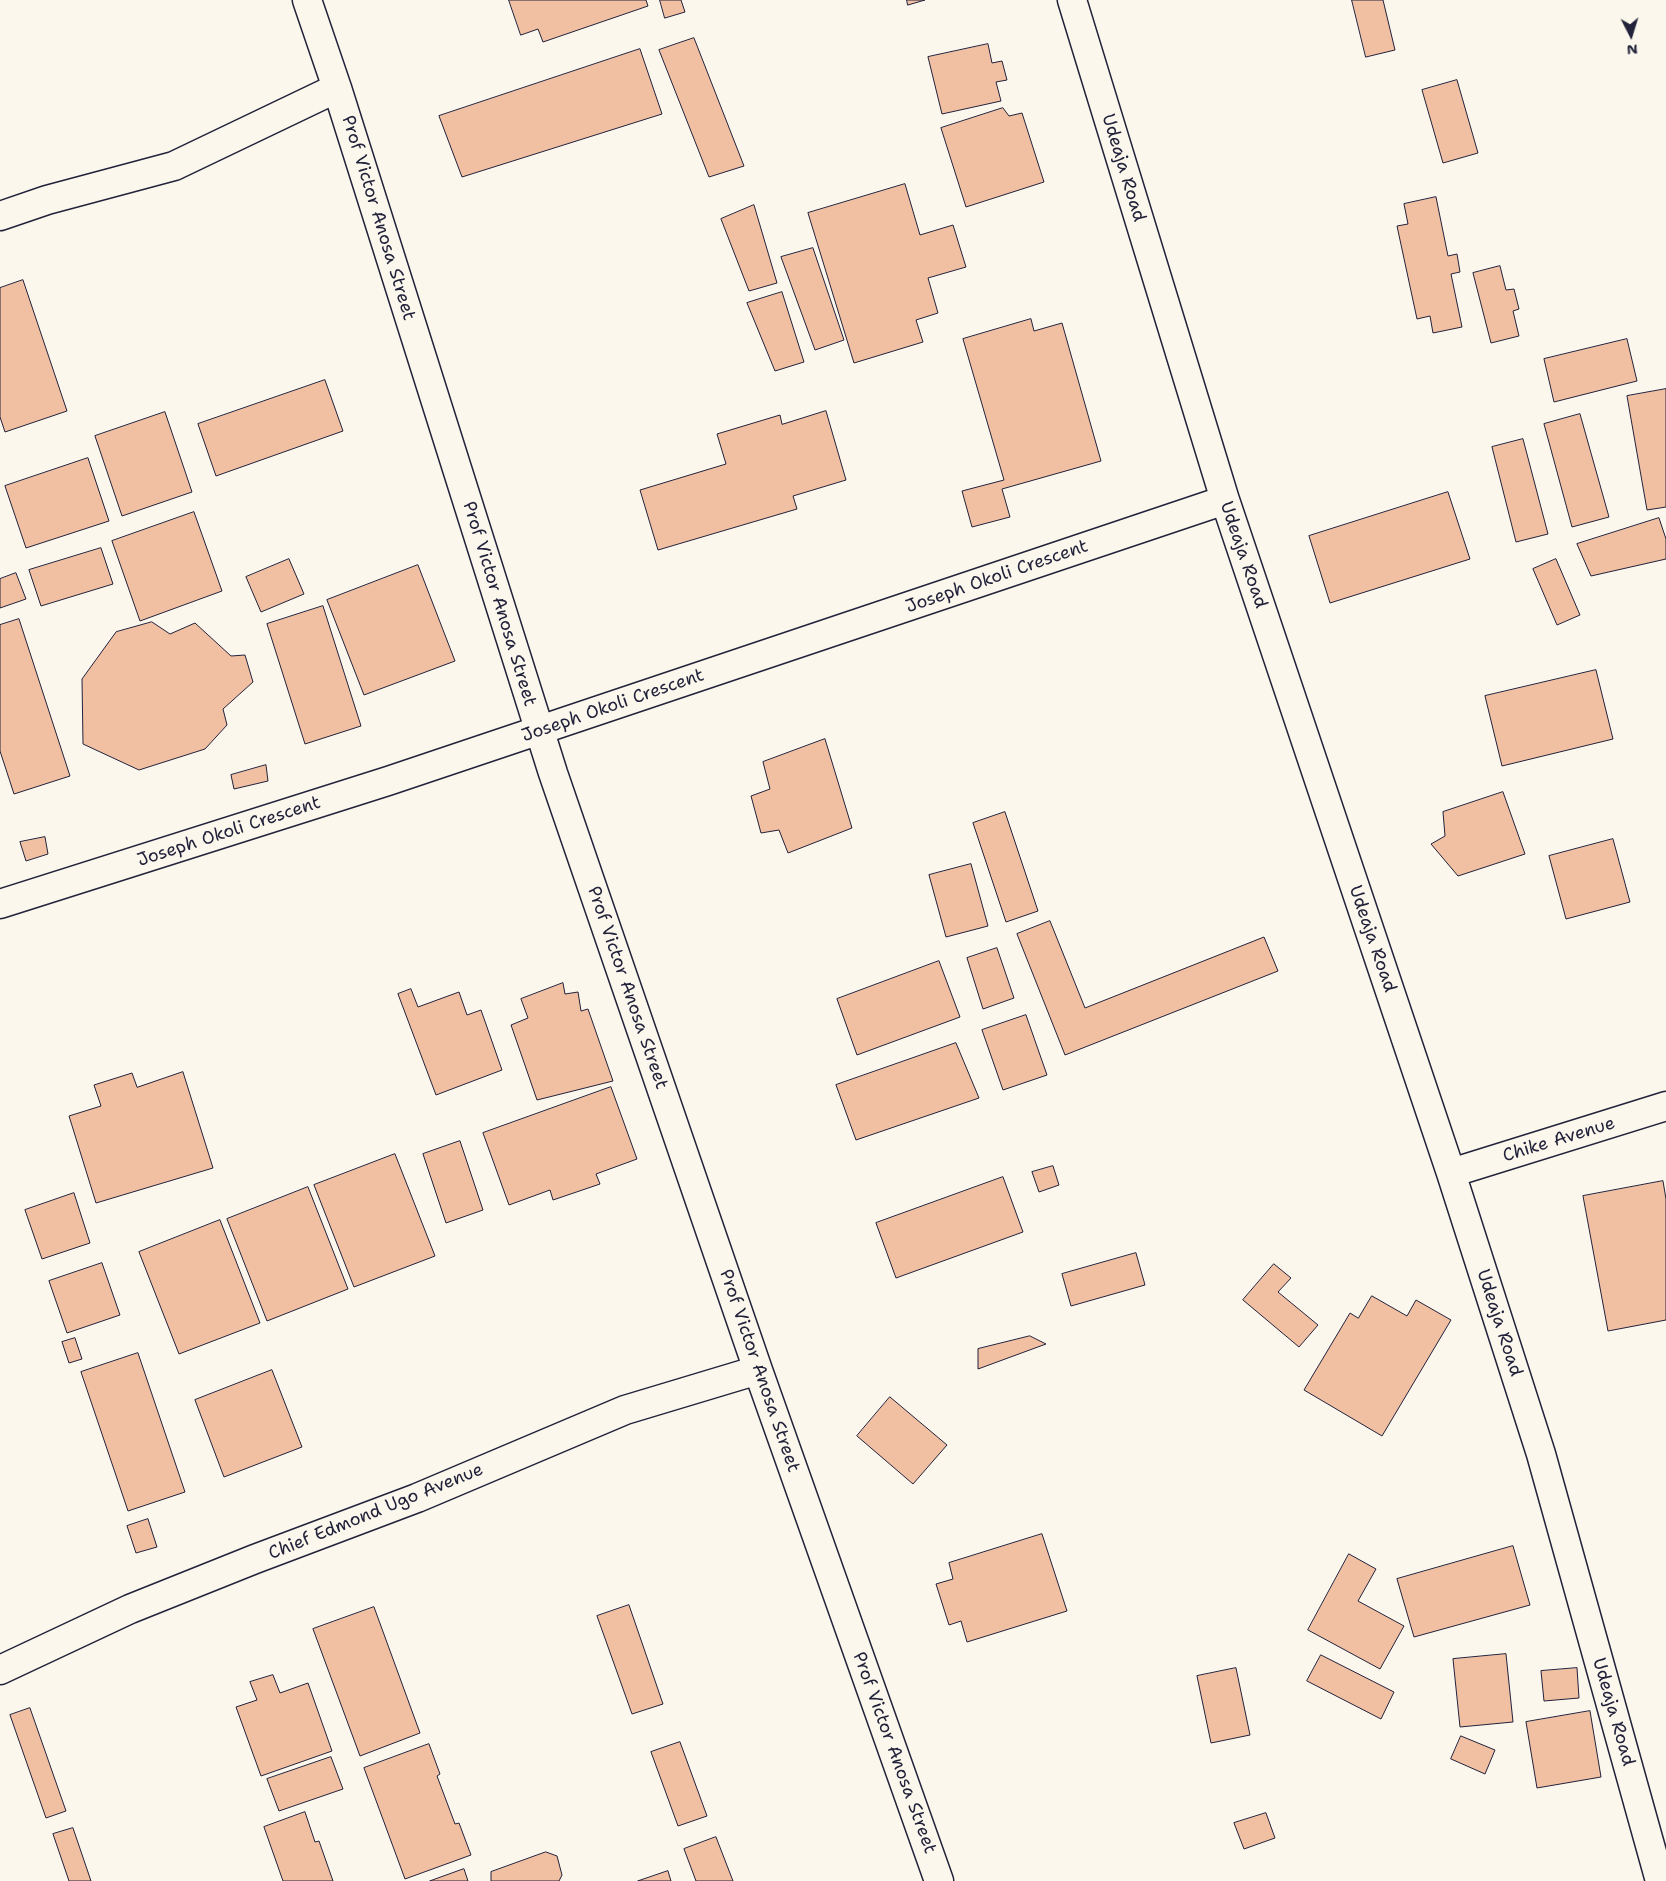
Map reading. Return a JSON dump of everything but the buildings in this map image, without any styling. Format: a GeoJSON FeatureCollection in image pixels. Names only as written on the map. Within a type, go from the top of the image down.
{"type":"FeatureCollection","features":[{"type":"Feature","properties":{"kind":"street","name":"Prof Victor Anosa Street"},"geometry":{"type":"LineString","coordinates":[[307,0],[337,88],[539,731],[758,1370],[939,1881]]}},
{"type":"Feature","properties":{"kind":"street","name":"Udeaja Road"},"geometry":{"type":"LineString","coordinates":[[1072,0],[1224,500],[1451,1173],[1541,1454],[1660,1881]]}},
{"type":"Feature","properties":{"kind":"street"},"geometry":{"type":"LineString","coordinates":[[0,216],[47,200],[174,166],[337,88]]}},
{"type":"Feature","properties":{"kind":"street","name":"Joseph Okoli Crescent"},"geometry":{"type":"LineString","coordinates":[[0,904],[388,781],[1224,500]]}},
{"type":"Feature","properties":{"kind":"street","name":"Chike Avenue"},"geometry":{"type":"LineString","coordinates":[[1451,1173],[1666,1106]]}},
{"type":"Feature","properties":{"kind":"street","name":"Chief Edmond Ugo Avenue"},"geometry":{"type":"LineString","coordinates":[[0,1670],[130,1609],[255,1559],[417,1498],[625,1410],[758,1370]]}}]}
